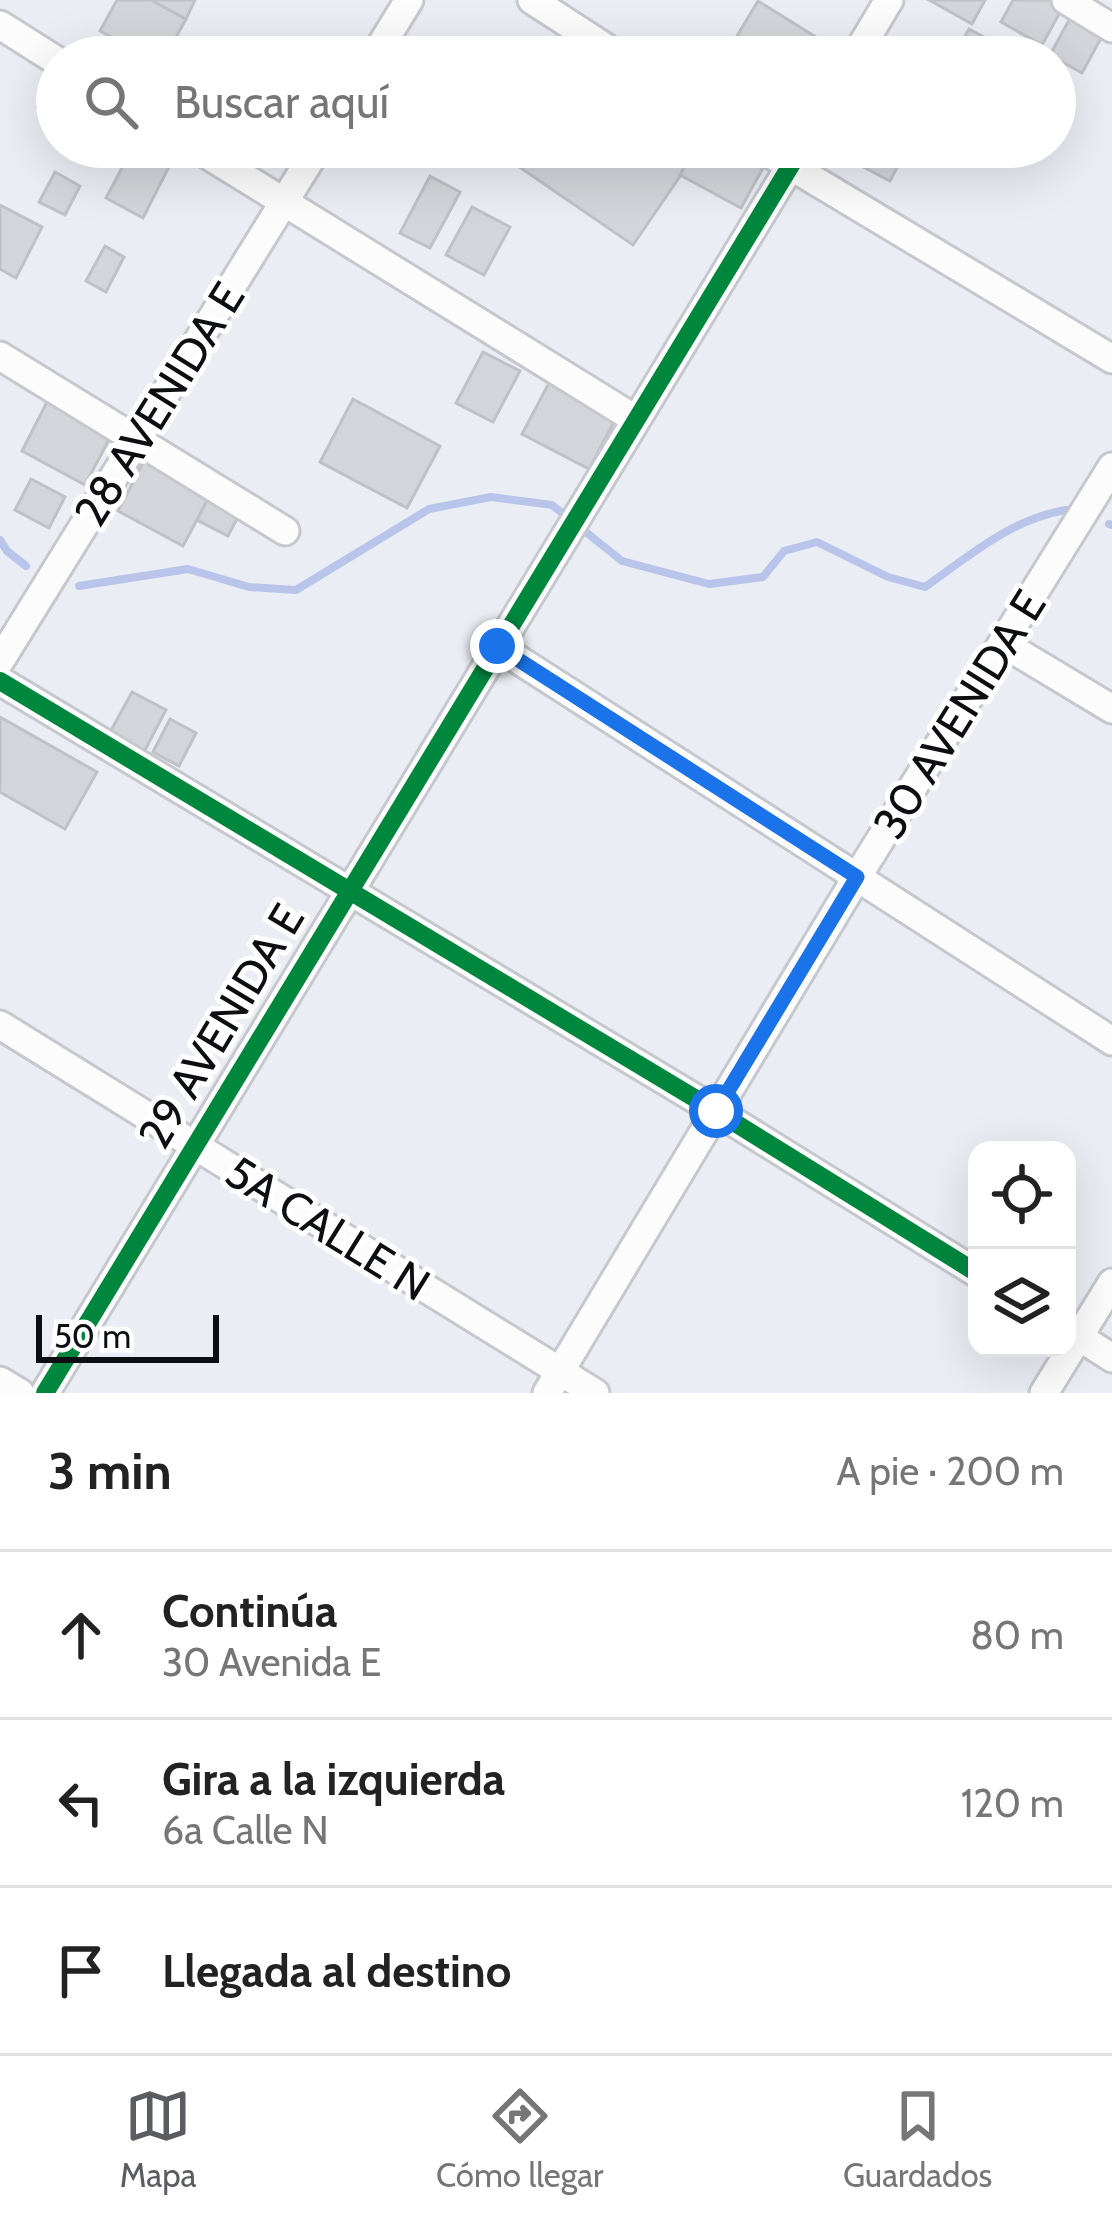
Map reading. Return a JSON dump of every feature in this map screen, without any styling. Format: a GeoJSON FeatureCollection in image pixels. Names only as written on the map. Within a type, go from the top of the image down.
{"type":"FeatureCollection","features":[{"type":"Feature","properties":{"kind":"street"},"geometry":{"type":"LineString","coordinates":[[387,36],[409,0]]}},
{"type":"Feature","properties":{"kind":"street"},"geometry":{"type":"LineString","coordinates":[[532,0],[588,36]]}},
{"type":"Feature","properties":{"kind":"street"},"geometry":{"type":"LineString","coordinates":[[868,36],[889,0]]}},
{"type":"Feature","properties":{"kind":"street"},"geometry":{"type":"LineString","coordinates":[[1066,0],[1112,28]]}},
{"type":"Feature","properties":{"kind":"street"},"geometry":{"type":"LineString","coordinates":[[0,25],[36,48]]}},
{"type":"Feature","properties":{"kind":"street"},"geometry":{"type":"LineString","coordinates":[[228,168],[635,419]]}},
{"type":"Feature","properties":{"kind":"street","name":"28 AVENIDA E"},"geometry":{"type":"LineString","coordinates":[[0,661],[305,168]]}},
{"type":"Feature","properties":{"kind":"street","name":"29 AVENIDA E"},"geometry":{"type":"LineString","coordinates":[[45,1393],[789,168]]}},
{"type":"Feature","properties":{"kind":"street"},"geometry":{"type":"LineString","coordinates":[[813,168],[1112,358]]}},
{"type":"Feature","properties":{"kind":"street"},"geometry":{"type":"LineString","coordinates":[[0,356],[285,531]]}},
{"type":"Feature","properties":{"kind":"street","name":"30 AVENIDA E"},"geometry":{"type":"LineString","coordinates":[[552,1382],[1112,467]]}},
{"type":"Feature","properties":{"kind":"street"},"geometry":{"type":"LineString","coordinates":[[1004,644],[1112,710]]}},
{"type":"Feature","properties":{"kind":"street"},"geometry":{"type":"LineString","coordinates":[[497,646],[1112,1041]]}},
{"type":"Feature","properties":{"kind":"street"},"geometry":{"type":"LineString","coordinates":[[0,681],[968,1267]]}},
{"type":"Feature","properties":{"kind":"street","name":"5A CALLE N"},"geometry":{"type":"LineString","coordinates":[[0,1025],[195,1146],[552,1382],[595,1393]]}},
{"type":"Feature","properties":{"kind":"street"},"geometry":{"type":"LineString","coordinates":[[1076,1329],[1112,1283]]}},
{"type":"Feature","properties":{"kind":"street"},"geometry":{"type":"LineString","coordinates":[[1076,1335],[1112,1358]]}},
{"type":"Feature","properties":{"kind":"street"},"geometry":{"type":"LineString","coordinates":[[1044,1393],[1061,1357]]}},
{"type":"Feature","properties":{"kind":"street"},"geometry":{"type":"LineString","coordinates":[[0,1381],[20,1393]]}},
{"type":"Feature","properties":{"kind":"building"},"geometry":{"type":"Polygon","coordinates":[[[117,0],[151,0],[186,19],[177,36],[109,36],[100,31],[117,0]]]}},
{"type":"Feature","properties":{"kind":"building"},"geometry":{"type":"Polygon","coordinates":[[[151,0],[195,0],[186,19],[151,0]]]}},
{"type":"Feature","properties":{"kind":"building"},"geometry":{"type":"Polygon","coordinates":[[[929,0],[985,0],[972,24],[929,0]]]}},
{"type":"Feature","properties":{"kind":"building"},"geometry":{"type":"Polygon","coordinates":[[[1013,0],[1055,0],[1064,5],[1047,36],[1026,36],[1001,22],[1013,0]]]}},
{"type":"Feature","properties":{"kind":"building"},"geometry":{"type":"Polygon","coordinates":[[[758,1],[814,36],[737,36],[758,1]]]}},
{"type":"Feature","properties":{"kind":"building"},"geometry":{"type":"Polygon","coordinates":[[[1075,9],[1107,27],[1082,73],[1076,70],[1076,36],[1060,36],[1075,9]]]}},
{"type":"Feature","properties":{"kind":"building"},"geometry":{"type":"Polygon","coordinates":[[[122,168],[168,168],[143,218],[106,198],[122,168]]]}},
{"type":"Feature","properties":{"kind":"building"},"geometry":{"type":"Polygon","coordinates":[[[521,168],[686,168],[633,245],[521,168]]]}},
{"type":"Feature","properties":{"kind":"building"},"geometry":{"type":"Polygon","coordinates":[[[684,168],[763,168],[741,208],[680,175],[684,168]]]}},
{"type":"Feature","properties":{"kind":"building"},"geometry":{"type":"Polygon","coordinates":[[[865,168],[897,168],[890,181],[865,168]]]}},
{"type":"Feature","properties":{"kind":"building"},"geometry":{"type":"Polygon","coordinates":[[[55,172],[80,186],[65,215],[39,202],[55,172]]]}},
{"type":"Feature","properties":{"kind":"building"},"geometry":{"type":"Polygon","coordinates":[[[430,176],[460,192],[430,248],[400,233],[430,176]]]}},
{"type":"Feature","properties":{"kind":"building"},"geometry":{"type":"Polygon","coordinates":[[[0,205],[42,227],[16,278],[0,269],[0,205]]]}},
{"type":"Feature","properties":{"kind":"building"},"geometry":{"type":"Polygon","coordinates":[[[472,207],[510,227],[484,275],[446,255],[472,207]]]}},
{"type":"Feature","properties":{"kind":"building"},"geometry":{"type":"Polygon","coordinates":[[[105,246],[124,257],[106,292],[86,281],[105,246]]]}},
{"type":"Feature","properties":{"kind":"building"},"geometry":{"type":"Polygon","coordinates":[[[483,352],[520,371],[493,422],[456,403],[483,352]]]}},
{"type":"Feature","properties":{"kind":"building"},"geometry":{"type":"Polygon","coordinates":[[[550,381],[617,416],[589,469],[522,434],[550,381]]]}},
{"type":"Feature","properties":{"kind":"building"},"geometry":{"type":"Polygon","coordinates":[[[49,398],[113,432],[85,485],[22,451],[49,398]]]}},
{"type":"Feature","properties":{"kind":"building"},"geometry":{"type":"Polygon","coordinates":[[[353,399],[440,446],[407,508],[320,462],[353,399]]]}},
{"type":"Feature","properties":{"kind":"building"},"geometry":{"type":"Polygon","coordinates":[[[148,453],[214,488],[183,546],[118,511],[148,453]]]}},
{"type":"Feature","properties":{"kind":"building"},"geometry":{"type":"Polygon","coordinates":[[[31,479],[65,497],[49,528],[15,510],[31,479]]]}},
{"type":"Feature","properties":{"kind":"building"},"geometry":{"type":"Polygon","coordinates":[[[210,495],[241,511],[228,536],[197,520],[210,495]]]}},
{"type":"Feature","properties":{"kind":"building"},"geometry":{"type":"Polygon","coordinates":[[[132,692],[166,710],[144,752],[109,734],[132,692]]]}},
{"type":"Feature","properties":{"kind":"building"},"geometry":{"type":"Polygon","coordinates":[[[0,717],[97,772],[65,829],[0,792],[0,717]]]}},
{"type":"Feature","properties":{"kind":"building"},"geometry":{"type":"Polygon","coordinates":[[[170,719],[196,733],[179,766],[153,752],[170,719]]]}},
{"type":"Feature","properties":{"kind":"waterway"},"geometry":{"type":"LineString","coordinates":[[79,586],[188,569],[249,587],[296,590],[429,509],[491,497],[552,505],[622,561],[709,584],[763,577],[784,551],[817,542],[888,577],[925,587],[1009,530],[1066,510]]}},
{"type":"Feature","properties":{"kind":"waterway"},"geometry":{"type":"LineString","coordinates":[[0,540],[26,566]]}},
{"type":"Feature","properties":{"kind":"cycle path"},"geometry":{"type":"LineString","coordinates":[[45,1393],[789,168]]}},
{"type":"Feature","properties":{"kind":"cycle path"},"geometry":{"type":"LineString","coordinates":[[0,681],[968,1267]]}},
{"type":"Feature","properties":{"kind":"route"},"geometry":{"type":"LineString","coordinates":[[497,646],[857,877],[716,1111]]}}]}
